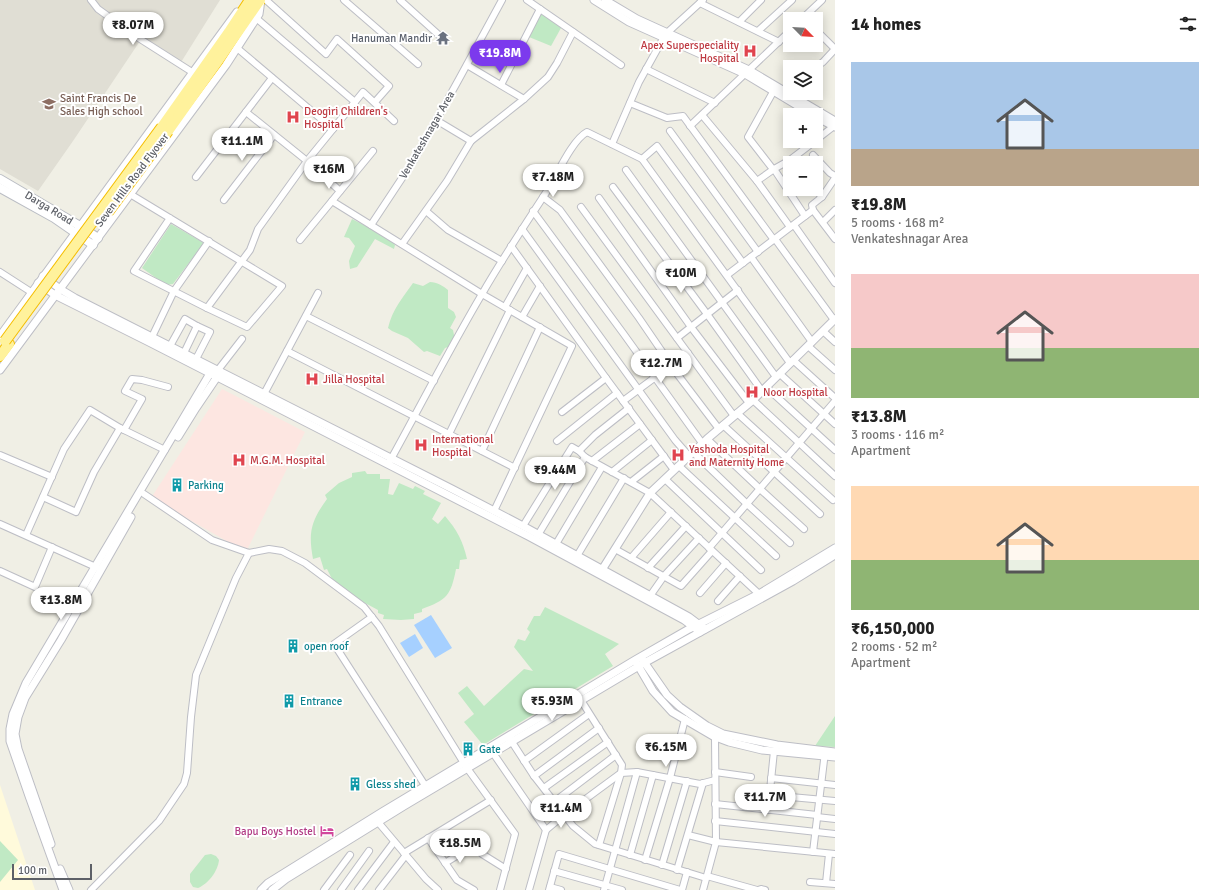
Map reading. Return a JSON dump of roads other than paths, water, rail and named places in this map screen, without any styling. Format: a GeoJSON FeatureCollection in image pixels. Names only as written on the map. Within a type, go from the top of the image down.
{"type":"FeatureCollection","features":[{"type":"Feature","properties":{"kind":"highway","name":"Seven Hills Road Flyover"},"geometry":{"type":"LineString","coordinates":[[0,347],[162,127],[239,17],[260,0]]}},
{"type":"Feature","properties":{"kind":"highway","name":"Seven Hills Road Flyover"},"geometry":{"type":"LineString","coordinates":[[0,356],[168,132],[218,62],[252,8]]}},
{"type":"Feature","properties":{"kind":"main road","name":"Darga Road"},"geometry":{"type":"LineString","coordinates":[[0,179],[95,241]]}},
{"type":"Feature","properties":{"kind":"main road","name":"Darga Road"},"geometry":{"type":"LineString","coordinates":[[0,188],[77,229]]}},
{"type":"Feature","properties":{"kind":"street"},"geometry":{"type":"LineString","coordinates":[[91,0],[98,9],[137,37],[192,72]]}},
{"type":"Feature","properties":{"kind":"street"},"geometry":{"type":"LineString","coordinates":[[266,0],[326,54],[337,39],[389,86],[375,102]]}},
{"type":"Feature","properties":{"kind":"street"},"geometry":{"type":"LineString","coordinates":[[344,0],[418,64]]}},
{"type":"Feature","properties":{"kind":"street"},"geometry":{"type":"LineString","coordinates":[[400,0],[441,37]]}},
{"type":"Feature","properties":{"kind":"street","name":"Venkateshnagar Area"},"geometry":{"type":"LineString","coordinates":[[371,225],[414,160],[502,0]]}},
{"type":"Feature","properties":{"kind":"street"},"geometry":{"type":"LineString","coordinates":[[527,0],[621,65]]}},
{"type":"Feature","properties":{"kind":"street"},"geometry":{"type":"LineString","coordinates":[[594,0],[629,22],[654,29]]}},
{"type":"Feature","properties":{"kind":"street"},"geometry":{"type":"LineString","coordinates":[[605,0],[654,29],[783,90]]}},
{"type":"Feature","properties":{"kind":"street"},"geometry":{"type":"LineString","coordinates":[[739,22],[761,0]]}},
{"type":"Feature","properties":{"kind":"street"},"geometry":{"type":"LineString","coordinates":[[758,31],[792,0]]}},
{"type":"Feature","properties":{"kind":"street"},"geometry":{"type":"LineString","coordinates":[[810,12],[822,0]]}},
{"type":"Feature","properties":{"kind":"street"},"geometry":{"type":"LineString","coordinates":[[612,144],[639,82],[665,34],[702,2],[779,42]]}},
{"type":"Feature","properties":{"kind":"street"},"geometry":{"type":"LineString","coordinates":[[0,336],[236,13],[252,8]]}},
{"type":"Feature","properties":{"kind":"street"},"geometry":{"type":"LineString","coordinates":[[0,370],[226,65],[236,48],[252,8]]}},
{"type":"Feature","properties":{"kind":"street"},"geometry":{"type":"LineString","coordinates":[[252,8],[354,102]]}},
{"type":"Feature","properties":{"kind":"street"},"geometry":{"type":"LineString","coordinates":[[501,85],[540,9]]}},
{"type":"Feature","properties":{"kind":"street"},"geometry":{"type":"LineString","coordinates":[[402,244],[447,181],[471,141],[524,99],[548,77],[573,32]]}},
{"type":"Feature","properties":{"kind":"street"},"geometry":{"type":"LineString","coordinates":[[823,37],[835,49],[823,62]]}},
{"type":"Feature","properties":{"kind":"street"},"geometry":{"type":"LineString","coordinates":[[690,126],[783,38]]}},
{"type":"Feature","properties":{"kind":"street"},"geometry":{"type":"LineString","coordinates":[[236,48],[333,129]]}},
{"type":"Feature","properties":{"kind":"street"},"geometry":{"type":"LineString","coordinates":[[467,65],[524,99]]}},
{"type":"Feature","properties":{"kind":"street"},"geometry":{"type":"LineString","coordinates":[[646,69],[715,103]]}},
{"type":"Feature","properties":{"kind":"street"},"geometry":{"type":"LineString","coordinates":[[747,72],[773,92],[801,108]]}},
{"type":"Feature","properties":{"kind":"street"},"geometry":{"type":"LineString","coordinates":[[196,177],[272,78]]}},
{"type":"Feature","properties":{"kind":"street"},"geometry":{"type":"LineString","coordinates":[[208,308],[250,250],[258,229],[307,161],[363,92],[394,121]]}},
{"type":"Feature","properties":{"kind":"street"},"geometry":{"type":"LineString","coordinates":[[773,92],[748,137],[774,169],[805,216]]}},
{"type":"Feature","properties":{"kind":"street"},"geometry":{"type":"LineString","coordinates":[[799,100],[835,125]]}},
{"type":"Feature","properties":{"kind":"street"},"geometry":{"type":"LineString","coordinates":[[600,572],[650,493],[704,441],[751,402],[834,320],[683,116],[667,118],[630,102]]}},
{"type":"Feature","properties":{"kind":"street"},"geometry":{"type":"LineString","coordinates":[[246,112],[307,161],[340,191]]}},
{"type":"Feature","properties":{"kind":"street"},"geometry":{"type":"LineString","coordinates":[[702,115],[757,181],[835,283]]}},
{"type":"Feature","properties":{"kind":"street"},"geometry":{"type":"LineString","coordinates":[[436,120],[471,141]]}},
{"type":"Feature","properties":{"kind":"street"},"geometry":{"type":"LineString","coordinates":[[823,120],[835,125]]}},
{"type":"Feature","properties":{"kind":"street"},"geometry":{"type":"LineString","coordinates":[[823,134],[835,125]]}},
{"type":"Feature","properties":{"kind":"street"},"geometry":{"type":"LineString","coordinates":[[670,131],[758,252]]}},
{"type":"Feature","properties":{"kind":"street"},"geometry":{"type":"LineString","coordinates":[[390,462],[482,294],[572,148],[581,135],[587,132],[642,159],[792,362],[835,399],[824,414],[722,533],[681,586],[615,549]]}},
{"type":"Feature","properties":{"kind":"street"},"geometry":{"type":"LineString","coordinates":[[224,200],[274,135]]}},
{"type":"Feature","properties":{"kind":"street"},"geometry":{"type":"LineString","coordinates":[[642,159],[657,146],[743,263]]}},
{"type":"Feature","properties":{"kind":"street"},"geometry":{"type":"LineString","coordinates":[[798,156],[806,148]]}},
{"type":"Feature","properties":{"kind":"street"},"geometry":{"type":"LineString","coordinates":[[300,240],[373,151]]}},
{"type":"Feature","properties":{"kind":"street"},"geometry":{"type":"LineString","coordinates":[[813,155],[835,177],[822,197],[812,206],[813,210],[835,239]]}},
{"type":"Feature","properties":{"kind":"street"},"geometry":{"type":"LineString","coordinates":[[757,181],[774,169],[783,165]]}},
{"type":"Feature","properties":{"kind":"street"},"geometry":{"type":"LineString","coordinates":[[626,170],[722,303],[778,375],[835,424]]}},
{"type":"Feature","properties":{"kind":"street"},"geometry":{"type":"LineString","coordinates":[[613,187],[764,389],[835,450]]}},
{"type":"Feature","properties":{"kind":"street"},"geometry":{"type":"LineString","coordinates":[[130,194],[209,241],[282,286],[247,327],[134,271],[170,218]]}},
{"type":"Feature","properties":{"kind":"street"},"geometry":{"type":"LineString","coordinates":[[543,197],[560,210],[671,365],[721,427],[820,514]]}},
{"type":"Feature","properties":{"kind":"street"},"geometry":{"type":"LineString","coordinates":[[599,198],[691,327],[751,402],[835,476]]}},
{"type":"Feature","properties":{"kind":"street"},"geometry":{"type":"LineString","coordinates":[[332,201],[482,294],[572,346],[494,511]]}},
{"type":"Feature","properties":{"kind":"street"},"geometry":{"type":"LineString","coordinates":[[581,207],[735,415],[833,500]]}},
{"type":"Feature","properties":{"kind":"street"},"geometry":{"type":"LineString","coordinates":[[727,275],[813,210]]}},
{"type":"Feature","properties":{"kind":"street"},"geometry":{"type":"LineString","coordinates":[[823,222],[835,210]]}},
{"type":"Feature","properties":{"kind":"street"},"geometry":{"type":"LineString","coordinates":[[426,211],[448,230],[502,261]]}},
{"type":"Feature","properties":{"kind":"street"},"geometry":{"type":"LineString","coordinates":[[533,211],[623,333],[654,378],[704,441],[804,529]]}},
{"type":"Feature","properties":{"kind":"street"},"geometry":{"type":"LineString","coordinates":[[522,229],[675,440],[790,543]]}},
{"type":"Feature","properties":{"kind":"street"},"geometry":{"type":"LineString","coordinates":[[150,339],[174,291],[209,241]]}},
{"type":"Feature","properties":{"kind":"street"},"geometry":{"type":"LineString","coordinates":[[511,246],[664,456],[776,556]]}},
{"type":"Feature","properties":{"kind":"street"},"geometry":{"type":"LineString","coordinates":[[751,257],[810,344],[835,370]]}},
{"type":"Feature","properties":{"kind":"street"},"geometry":{"type":"LineString","coordinates":[[449,434],[527,268]]}},
{"type":"Feature","properties":{"kind":"street"},"geometry":{"type":"LineString","coordinates":[[0,272],[31,292]]}},
{"type":"Feature","properties":{"kind":"street"},"geometry":{"type":"LineString","coordinates":[[41,279],[150,339],[390,462],[523,526],[699,628]]}},
{"type":"Feature","properties":{"kind":"street"},"geometry":{"type":"LineString","coordinates":[[41,279],[55,296],[150,339],[170,346],[196,359],[216,372],[264,394],[528,536],[650,596],[689,617],[699,628]]}},
{"type":"Feature","properties":{"kind":"street"},"geometry":{"type":"LineString","coordinates":[[522,317],[540,286]]}},
{"type":"Feature","properties":{"kind":"street"},"geometry":{"type":"LineString","coordinates":[[677,338],[738,290]]}},
{"type":"Feature","properties":{"kind":"street"},"geometry":{"type":"LineString","coordinates":[[264,394],[318,294]]}},
{"type":"Feature","properties":{"kind":"street"},"geometry":{"type":"LineString","coordinates":[[306,316],[434,381]]}},
{"type":"Feature","properties":{"kind":"street"},"geometry":{"type":"LineString","coordinates":[[170,346],[185,319],[210,332],[196,359]]}},
{"type":"Feature","properties":{"kind":"street"},"geometry":{"type":"LineString","coordinates":[[184,353],[197,326]]}},
{"type":"Feature","properties":{"kind":"street"},"geometry":{"type":"LineString","coordinates":[[482,451],[540,328]]}},
{"type":"Feature","properties":{"kind":"street"},"geometry":{"type":"LineString","coordinates":[[823,331],[835,342]]}},
{"type":"Feature","properties":{"kind":"street"},"geometry":{"type":"LineString","coordinates":[[99,568],[165,450],[216,372],[242,339]]}},
{"type":"Feature","properties":{"kind":"street"},"geometry":{"type":"LineString","coordinates":[[287,351],[515,468]]}},
{"type":"Feature","properties":{"kind":"street"},"geometry":{"type":"LineString","coordinates":[[623,401],[688,353]]}},
{"type":"Feature","properties":{"kind":"street"},"geometry":{"type":"LineString","coordinates":[[63,890],[37,813],[10,741],[10,729],[13,714],[23,697],[26,683],[58,628],[99,568],[196,408],[216,372]]}},
{"type":"Feature","properties":{"kind":"street"},"geometry":{"type":"LineString","coordinates":[[562,412],[606,378]]}},
{"type":"Feature","properties":{"kind":"street"},"geometry":{"type":"LineString","coordinates":[[43,497],[76,512],[103,455],[142,399],[125,391],[132,379],[142,380],[168,388]]}},
{"type":"Feature","properties":{"kind":"street"},"geometry":{"type":"LineString","coordinates":[[557,441],[617,393]]}},
{"type":"Feature","properties":{"kind":"street"},"geometry":{"type":"LineString","coordinates":[[579,451],[595,435],[629,408]]}},
{"type":"Feature","properties":{"kind":"street"},"geometry":{"type":"LineString","coordinates":[[26,535],[64,449],[90,410],[122,429],[165,450]]}},
{"type":"Feature","properties":{"kind":"street"},"geometry":{"type":"LineString","coordinates":[[592,461],[640,424]]}},
{"type":"Feature","properties":{"kind":"street"},"geometry":{"type":"LineString","coordinates":[[612,472],[652,440]]}},
{"type":"Feature","properties":{"kind":"street"},"geometry":{"type":"LineString","coordinates":[[523,526],[572,447],[585,457],[650,493],[759,594]]}},
{"type":"Feature","properties":{"kind":"street"},"geometry":{"type":"LineString","coordinates":[[0,455],[52,477]]}},
{"type":"Feature","properties":{"kind":"street"},"geometry":{"type":"LineString","coordinates":[[631,482],[664,456]]}},
{"type":"Feature","properties":{"kind":"street"},"geometry":{"type":"LineString","coordinates":[[538,535],[585,457]]}},
{"type":"Feature","properties":{"kind":"street"},"geometry":{"type":"LineString","coordinates":[[556,544],[602,467]]}},
{"type":"Feature","properties":{"kind":"street"},"geometry":{"type":"LineString","coordinates":[[577,556],[624,478]]}},
{"type":"Feature","properties":{"kind":"street"},"geometry":{"type":"LineString","coordinates":[[665,479],[761,570]]}},
{"type":"Feature","properties":{"kind":"street"},"geometry":{"type":"LineString","coordinates":[[144,494],[212,540],[249,553],[269,549],[282,551],[305,563],[364,607],[379,626],[466,766],[514,834],[500,890]]}},
{"type":"Feature","properties":{"kind":"street"},"geometry":{"type":"LineString","coordinates":[[631,558],[671,512]]}},
{"type":"Feature","properties":{"kind":"street"},"geometry":{"type":"LineString","coordinates":[[0,524],[99,568]]}},
{"type":"Feature","properties":{"kind":"street"},"geometry":{"type":"LineString","coordinates":[[648,568],[686,526]]}},
{"type":"Feature","properties":{"kind":"street"},"geometry":{"type":"LineString","coordinates":[[650,596],[664,576],[698,538]]}},
{"type":"Feature","properties":{"kind":"street"},"geometry":{"type":"LineString","coordinates":[[0,572],[35,586],[52,547]]}},
{"type":"Feature","properties":{"kind":"street"},"geometry":{"type":"LineString","coordinates":[[264,889],[268,883],[639,662],[759,594],[835,548]]}},
{"type":"Feature","properties":{"kind":"street"},"geometry":{"type":"LineString","coordinates":[[91,890],[159,821],[184,784],[187,773],[196,675],[236,578],[249,553]]}},
{"type":"Feature","properties":{"kind":"street"},"geometry":{"type":"LineString","coordinates":[[699,628],[793,581],[835,555]]}},
{"type":"Feature","properties":{"kind":"street"},"geometry":{"type":"LineString","coordinates":[[700,593],[726,563]]}},
{"type":"Feature","properties":{"kind":"street"},"geometry":{"type":"LineString","coordinates":[[718,601],[740,576]]}},
{"type":"Feature","properties":{"kind":"street"},"geometry":{"type":"LineString","coordinates":[[372,617],[334,644],[427,789]]}},
{"type":"Feature","properties":{"kind":"street"},"geometry":{"type":"LineString","coordinates":[[639,662],[653,690],[672,712],[715,737],[762,750],[824,753],[835,752]]}},
{"type":"Feature","properties":{"kind":"street"},"geometry":{"type":"LineString","coordinates":[[639,662],[667,695],[680,707],[707,726],[723,734],[824,753],[835,757]]}},
{"type":"Feature","properties":{"kind":"street"},"geometry":{"type":"LineString","coordinates":[[579,698],[622,765],[599,845]]}},
{"type":"Feature","properties":{"kind":"street"},"geometry":{"type":"LineString","coordinates":[[524,761],[589,714]]}},
{"type":"Feature","properties":{"kind":"street"},"geometry":{"type":"LineString","coordinates":[[645,860],[670,778],[685,720]]}},
{"type":"Feature","properties":{"kind":"street"},"geometry":{"type":"LineString","coordinates":[[534,776],[598,728]]}},
{"type":"Feature","properties":{"kind":"street"},"geometry":{"type":"LineString","coordinates":[[703,890],[716,842],[715,737]]}},
{"type":"Feature","properties":{"kind":"street"},"geometry":{"type":"LineString","coordinates":[[466,766],[493,753],[510,739]]}},
{"type":"Feature","properties":{"kind":"street"},"geometry":{"type":"LineString","coordinates":[[510,739],[534,776],[564,815],[573,826],[595,844],[678,870],[758,890],[765,890]]}},
{"type":"Feature","properties":{"kind":"street"},"geometry":{"type":"LineString","coordinates":[[544,788],[608,742]]}},
{"type":"Feature","properties":{"kind":"street"},"geometry":{"type":"LineString","coordinates":[[768,810],[774,751]]}},
{"type":"Feature","properties":{"kind":"street"},"geometry":{"type":"LineString","coordinates":[[493,753],[546,830]]}},
{"type":"Feature","properties":{"kind":"street"},"geometry":{"type":"LineString","coordinates":[[813,852],[824,753]]}},
{"type":"Feature","properties":{"kind":"street"},"geometry":{"type":"LineString","coordinates":[[554,802],[616,756]]}},
{"type":"Feature","properties":{"kind":"street"},"geometry":{"type":"LineString","coordinates":[[530,890],[546,830],[620,773],[637,772],[703,783],[715,780]]}},
{"type":"Feature","properties":{"kind":"street"},"geometry":{"type":"LineString","coordinates":[[604,888],[637,772]]}},
{"type":"Feature","properties":{"kind":"street"},"geometry":{"type":"LineString","coordinates":[[715,772],[751,777]]}},
{"type":"Feature","properties":{"kind":"street"},"geometry":{"type":"LineString","coordinates":[[630,855],[653,775]]}},
{"type":"Feature","properties":{"kind":"street"},"geometry":{"type":"LineString","coordinates":[[771,778],[835,785]]}},
{"type":"Feature","properties":{"kind":"street"},"geometry":{"type":"LineString","coordinates":[[662,865],[687,781]]}},
{"type":"Feature","properties":{"kind":"street"},"geometry":{"type":"LineString","coordinates":[[678,870],[703,783]]}},
{"type":"Feature","properties":{"kind":"street"},"geometry":{"type":"LineString","coordinates":[[769,795],[835,801]]}},
{"type":"Feature","properties":{"kind":"street"},"geometry":{"type":"LineString","coordinates":[[379,890],[405,854],[428,838],[491,800]]}},
{"type":"Feature","properties":{"kind":"street"},"geometry":{"type":"LineString","coordinates":[[715,804],[835,819]]}},
{"type":"Feature","properties":{"kind":"street"},"geometry":{"type":"LineString","coordinates":[[37,813],[69,890]]}},
{"type":"Feature","properties":{"kind":"street"},"geometry":{"type":"LineString","coordinates":[[376,820],[438,890]]}},
{"type":"Feature","properties":{"kind":"street"},"geometry":{"type":"LineString","coordinates":[[272,890],[376,820]]}},
{"type":"Feature","properties":{"kind":"street"},"geometry":{"type":"LineString","coordinates":[[715,821],[835,834]]}},
{"type":"Feature","properties":{"kind":"street"},"geometry":{"type":"LineString","coordinates":[[688,835],[716,842],[832,854],[826,883]]}},
{"type":"Feature","properties":{"kind":"street"},"geometry":{"type":"LineString","coordinates":[[428,838],[457,880],[474,890]]}},
{"type":"Feature","properties":{"kind":"street"},"geometry":{"type":"LineString","coordinates":[[358,890],[394,842]]}},
{"type":"Feature","properties":{"kind":"street"},"geometry":{"type":"LineString","coordinates":[[445,862],[466,850]]}},
{"type":"Feature","properties":{"kind":"street"},"geometry":{"type":"LineString","coordinates":[[341,890],[370,851]]}},
{"type":"Feature","properties":{"kind":"street"},"geometry":{"type":"LineString","coordinates":[[482,854],[506,870]]}},
{"type":"Feature","properties":{"kind":"street"},"geometry":{"type":"LineString","coordinates":[[561,890],[550,888],[559,854],[681,890],[687,872]]}},
{"type":"Feature","properties":{"kind":"street"},"geometry":{"type":"LineString","coordinates":[[324,890],[350,855]]}},
{"type":"Feature","properties":{"kind":"street"},"geometry":{"type":"LineString","coordinates":[[554,871],[604,888],[622,890]]}},
{"type":"Feature","properties":{"kind":"street"},"geometry":{"type":"LineString","coordinates":[[810,882],[835,884]]}},
{"type":"Feature","properties":{"kind":"street"},"geometry":{"type":"LineString","coordinates":[[427,890],[432,884]]}},
{"type":"Feature","properties":{"kind":"water"},"geometry":{"type":"Polygon","coordinates":[[[431,615],[452,648],[435,658],[414,625],[431,615]]]}},
{"type":"Feature","properties":{"kind":"water"},"geometry":{"type":"Polygon","coordinates":[[[415,634],[423,648],[409,657],[400,643],[415,634]]]}},
{"type":"Feature","properties":{"kind":"place","name":"Hanuman Mandir"},"geometry":{"type":"Point","coordinates":[443,38]}},
{"type":"Feature","properties":{"kind":"place","name":"Apex Superspeciality Hospital"},"geometry":{"type":"Point","coordinates":[750,51]}},
{"type":"Feature","properties":{"kind":"place","name":"Saint Francis De Sales High school"},"geometry":{"type":"Point","coordinates":[49,104]}},
{"type":"Feature","properties":{"kind":"place","name":"Deogiri Children's Hospital"},"geometry":{"type":"Point","coordinates":[293,117]}},
{"type":"Feature","properties":{"kind":"place","name":"Jilla Hospital"},"geometry":{"type":"Point","coordinates":[312,379]}},
{"type":"Feature","properties":{"kind":"place","name":"Noor Hospital"},"geometry":{"type":"Point","coordinates":[752,392]}},
{"type":"Feature","properties":{"kind":"place","name":"International Hospital"},"geometry":{"type":"Point","coordinates":[421,445]}},
{"type":"Feature","properties":{"kind":"place","name":"Yashoda Hospital and Maternity Home"},"geometry":{"type":"Point","coordinates":[678,455]}},
{"type":"Feature","properties":{"kind":"place","name":"M.G.M. Hospital"},"geometry":{"type":"Point","coordinates":[239,460]}},
{"type":"Feature","properties":{"kind":"place","name":"Parking"},"geometry":{"type":"Point","coordinates":[177,485]}},
{"type":"Feature","properties":{"kind":"place","name":"open roof"},"geometry":{"type":"Point","coordinates":[293,646]}},
{"type":"Feature","properties":{"kind":"place","name":"Entrance"},"geometry":{"type":"Point","coordinates":[289,701]}},
{"type":"Feature","properties":{"kind":"place","name":"Gate"},"geometry":{"type":"Point","coordinates":[468,749]}},
{"type":"Feature","properties":{"kind":"place","name":"Gless shed"},"geometry":{"type":"Point","coordinates":[355,784]}},
{"type":"Feature","properties":{"kind":"place","name":"Bapu Boys Hostel"},"geometry":{"type":"Point","coordinates":[327,831]}}]}
